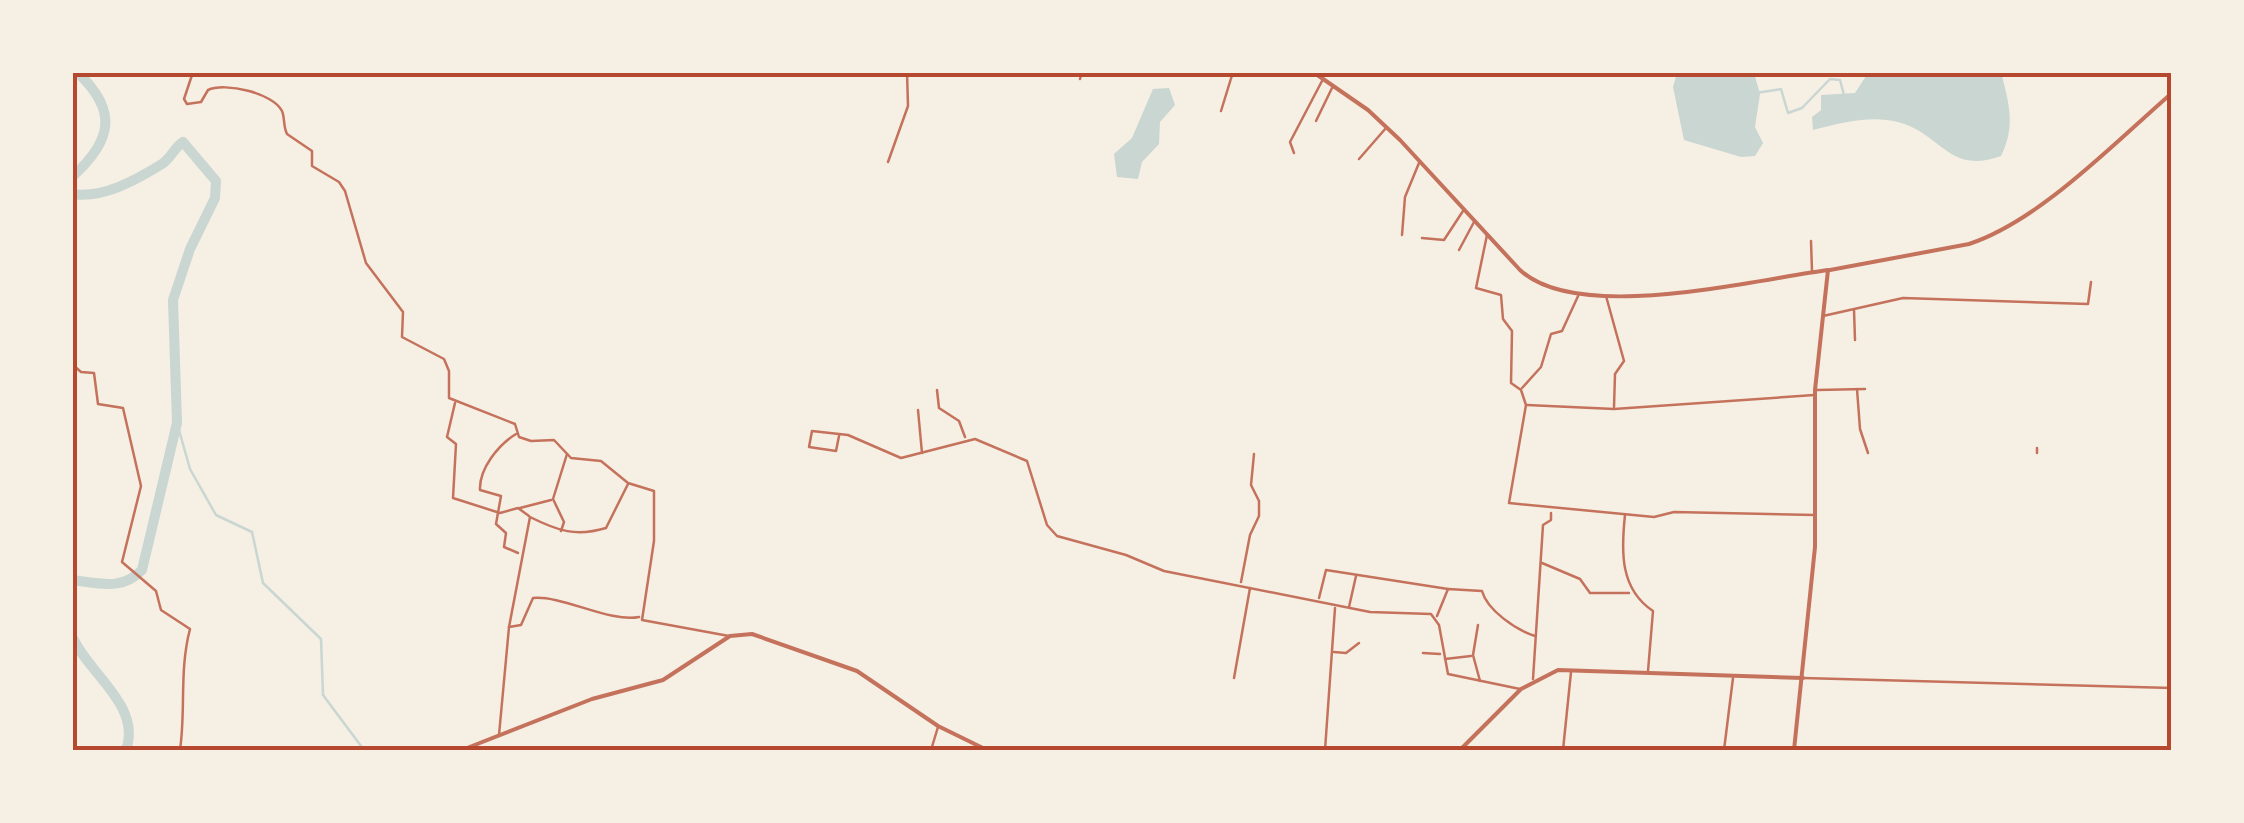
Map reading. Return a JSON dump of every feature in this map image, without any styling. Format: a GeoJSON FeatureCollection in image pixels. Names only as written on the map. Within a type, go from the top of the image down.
{"type":"FeatureCollection","features":[{"type":"Feature","properties":{"kind":"street"},"geometry":{"type":"LineString","coordinates":[[194,72],[184,99],[187,104],[201,102],[208,90],[230,84],[275,103],[283,112],[286,134],[312,151],[312,166],[340,182],[358,226],[366,263],[403,312],[402,337],[444,359],[449,371],[447,393],[455,401],[515,424],[518,434],[530,441],[554,440],[575,460],[601,461],[628,483],[646,487],[656,497],[654,541],[640,617]]}},
{"type":"Feature","properties":{"kind":"street"},"geometry":{"type":"LineString","coordinates":[[888,162],[908,106],[904,72]]}},
{"type":"Feature","properties":{"kind":"street"},"geometry":{"type":"LineString","coordinates":[[1080,79],[1082,72]]}},
{"type":"Feature","properties":{"kind":"street"},"geometry":{"type":"LineString","coordinates":[[1221,110],[1233,72]]}},
{"type":"Feature","properties":{"kind":"street"},"geometry":{"type":"LineString","coordinates":[[1313,72],[1387,127],[1537,285],[1579,294],[1673,294],[1828,270],[1988,236],[2065,184],[2172,94]]}},
{"type":"Feature","properties":{"kind":"street"},"geometry":{"type":"LineString","coordinates":[[1294,153],[1290,142],[1322,80]]}},
{"type":"Feature","properties":{"kind":"street"},"geometry":{"type":"LineString","coordinates":[[1316,121],[1333,86]]}},
{"type":"Feature","properties":{"kind":"street"},"geometry":{"type":"LineString","coordinates":[[1360,159],[1387,127]]}},
{"type":"Feature","properties":{"kind":"street"},"geometry":{"type":"LineString","coordinates":[[1402,235],[1405,196],[1420,162]]}},
{"type":"Feature","properties":{"kind":"street"},"geometry":{"type":"LineString","coordinates":[[1422,238],[1444,240],[1464,210]]}},
{"type":"Feature","properties":{"kind":"street"},"geometry":{"type":"LineString","coordinates":[[1459,250],[1475,220]]}},
{"type":"Feature","properties":{"kind":"street"},"geometry":{"type":"LineString","coordinates":[[1487,236],[1476,288],[1501,295],[1503,319],[1512,331],[1511,383],[1522,390],[1526,405],[1509,503],[1625,515],[1817,515]]}},
{"type":"Feature","properties":{"kind":"street"},"geometry":{"type":"LineString","coordinates":[[1811,241],[1812,272]]}},
{"type":"Feature","properties":{"kind":"street"},"geometry":{"type":"LineString","coordinates":[[1794,750],[1817,515],[1815,392],[1828,270]]}},
{"type":"Feature","properties":{"kind":"street"},"geometry":{"type":"LineString","coordinates":[[1822,316],[1902,298],[2088,304],[2091,282]]}},
{"type":"Feature","properties":{"kind":"street"},"geometry":{"type":"LineString","coordinates":[[1522,390],[1540,367],[1551,334],[1562,331],[1579,294]]}},
{"type":"Feature","properties":{"kind":"street"},"geometry":{"type":"LineString","coordinates":[[1606,294],[1624,361],[1616,374],[1614,409]]}},
{"type":"Feature","properties":{"kind":"street"},"geometry":{"type":"LineString","coordinates":[[1854,309],[1855,340]]}},
{"type":"Feature","properties":{"kind":"street"},"geometry":{"type":"LineString","coordinates":[[72,364],[82,372],[94,372],[98,404],[124,408],[141,486],[122,562],[156,591],[162,610],[190,630],[184,652],[181,697],[186,708],[180,750]]}},
{"type":"Feature","properties":{"kind":"street"},"geometry":{"type":"LineString","coordinates":[[1857,389],[1860,429],[1868,453]]}},
{"type":"Feature","properties":{"kind":"street"},"geometry":{"type":"LineString","coordinates":[[1526,405],[1614,409],[1865,389]]}},
{"type":"Feature","properties":{"kind":"street"},"geometry":{"type":"LineString","coordinates":[[938,390],[939,408],[960,421],[965,438]]}},
{"type":"Feature","properties":{"kind":"street"},"geometry":{"type":"LineString","coordinates":[[455,401],[447,437],[456,444],[453,498],[500,513],[553,499]]}},
{"type":"Feature","properties":{"kind":"street"},"geometry":{"type":"LineString","coordinates":[[918,410],[922,453]]}},
{"type":"Feature","properties":{"kind":"street"},"geometry":{"type":"LineString","coordinates":[[840,436],[836,451],[809,447],[812,431],[848,435],[901,458],[940,451],[965,438],[1005,448],[1026,461],[1047,525],[1057,536],[1126,555],[1164,571],[1336,606],[1436,618]]}},
{"type":"Feature","properties":{"kind":"street"},"geometry":{"type":"LineString","coordinates":[[518,434],[505,441],[479,483],[480,490],[501,496],[496,524],[506,533],[504,547],[520,554]]}},
{"type":"Feature","properties":{"kind":"street"},"geometry":{"type":"LineString","coordinates":[[561,532],[564,522],[553,499],[567,454]]}},
{"type":"Feature","properties":{"kind":"street"},"geometry":{"type":"LineString","coordinates":[[1241,584],[1250,536],[1259,516],[1260,501],[1250,485],[1254,454]]}},
{"type":"Feature","properties":{"kind":"street"},"geometry":{"type":"LineString","coordinates":[[518,508],[561,532],[586,534],[606,528],[628,483]]}},
{"type":"Feature","properties":{"kind":"street"},"geometry":{"type":"LineString","coordinates":[[1533,681],[1544,525],[1551,520],[1551,510]]}},
{"type":"Feature","properties":{"kind":"street"},"geometry":{"type":"LineString","coordinates":[[1625,515],[1622,542],[1632,592],[1652,611],[1648,672]]}},
{"type":"Feature","properties":{"kind":"street"},"geometry":{"type":"LineString","coordinates":[[499,735],[509,627],[530,517]]}},
{"type":"Feature","properties":{"kind":"street"},"geometry":{"type":"LineString","coordinates":[[1540,563],[1580,579],[1590,593],[1632,592]]}},
{"type":"Feature","properties":{"kind":"street"},"geometry":{"type":"LineString","coordinates":[[1318,602],[1326,570],[1482,591],[1485,604],[1519,631],[1536,636]]}},
{"type":"Feature","properties":{"kind":"street"},"geometry":{"type":"LineString","coordinates":[[1349,608],[1357,575]]}},
{"type":"Feature","properties":{"kind":"street"},"geometry":{"type":"LineString","coordinates":[[1234,678],[1250,586]]}},
{"type":"Feature","properties":{"kind":"street"},"geometry":{"type":"LineString","coordinates":[[1448,589],[1436,618],[1448,674],[1522,689]]}},
{"type":"Feature","properties":{"kind":"street"},"geometry":{"type":"LineString","coordinates":[[509,627],[521,624],[533,598],[540,597],[581,609],[604,610],[626,620],[640,617],[648,623],[770,638],[857,671],[938,726],[985,750]]}},
{"type":"Feature","properties":{"kind":"street"},"geometry":{"type":"LineString","coordinates":[[1325,750],[1336,606]]}},
{"type":"Feature","properties":{"kind":"street"},"geometry":{"type":"LineString","coordinates":[[1478,625],[1473,656],[1480,682]]}},
{"type":"Feature","properties":{"kind":"street"},"geometry":{"type":"LineString","coordinates":[[462,750],[592,698],[662,680],[730,636]]}},
{"type":"Feature","properties":{"kind":"street"},"geometry":{"type":"LineString","coordinates":[[1332,651],[1346,653],[1359,644]]}},
{"type":"Feature","properties":{"kind":"street"},"geometry":{"type":"LineString","coordinates":[[1423,653],[1473,656]]}},
{"type":"Feature","properties":{"kind":"street"},"geometry":{"type":"LineString","coordinates":[[1461,750],[1522,689],[1558,670],[2172,688]]}},
{"type":"Feature","properties":{"kind":"street"},"geometry":{"type":"LineString","coordinates":[[1572,670],[1563,749],[1577,750]]}},
{"type":"Feature","properties":{"kind":"street"},"geometry":{"type":"LineString","coordinates":[[1724,750],[1734,674]]}},
{"type":"Feature","properties":{"kind":"street"},"geometry":{"type":"LineString","coordinates":[[931,750],[938,726]]}},
{"type":"Feature","properties":{"kind":"shaded area"},"geometry":{"type":"Polygon","coordinates":[[[2001,72],[2010,125],[2001,156],[1983,160],[1957,157],[1913,128],[1887,120],[1855,121],[1813,130],[1812,117],[1821,110],[1821,95],[1855,93],[1868,73],[2001,72]]]}},
{"type":"Feature","properties":{"kind":"shaded area"},"geometry":{"type":"Polygon","coordinates":[[[1677,73],[1754,73],[1760,94],[1755,127],[1763,143],[1755,156],[1741,157],[1684,140],[1673,87],[1677,73]]]}},
{"type":"Feature","properties":{"kind":"shaded area"},"geometry":{"type":"Polygon","coordinates":[[[1169,88],[1175,105],[1160,122],[1159,144],[1142,162],[1138,179],[1117,177],[1114,154],[1132,138],[1153,89],[1169,88]]]}},
{"type":"Feature","properties":{"kind":"waterway"},"geometry":{"type":"LineString","coordinates":[[72,177],[96,151],[105,126],[100,100],[77,72]]}},
{"type":"Feature","properties":{"kind":"waterway"},"geometry":{"type":"LineString","coordinates":[[1756,93],[1781,89],[1788,113],[1802,108],[1830,79],[1840,80],[1844,95]]}},
{"type":"Feature","properties":{"kind":"waterway"},"geometry":{"type":"LineString","coordinates":[[72,194],[95,194],[130,182],[162,164],[183,142],[216,181],[215,198],[190,249],[173,300],[177,423],[142,570],[118,583],[72,580]]}},
{"type":"Feature","properties":{"kind":"waterway"},"geometry":{"type":"LineString","coordinates":[[177,423],[190,469],[216,515],[252,532],[263,583],[321,639],[323,695],[364,750]]}},
{"type":"Feature","properties":{"kind":"waterway"},"geometry":{"type":"LineString","coordinates":[[72,483],[72,489]]}},
{"type":"Feature","properties":{"kind":"waterway"},"geometry":{"type":"LineString","coordinates":[[72,636],[120,704],[129,734],[126,750]]}}]}
